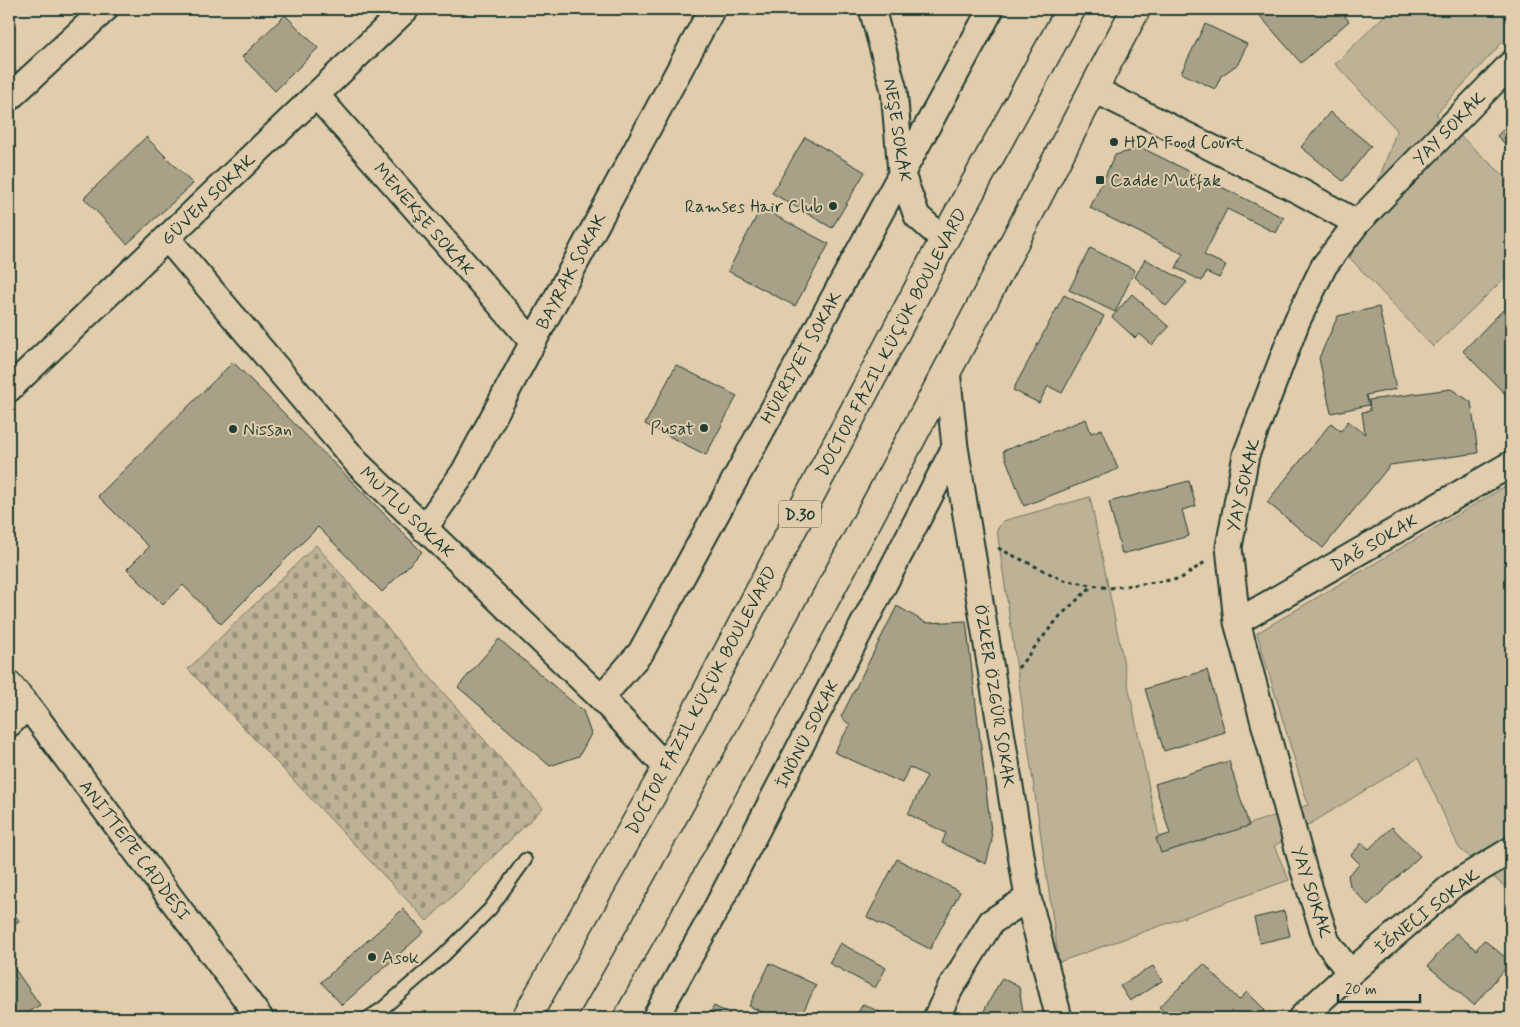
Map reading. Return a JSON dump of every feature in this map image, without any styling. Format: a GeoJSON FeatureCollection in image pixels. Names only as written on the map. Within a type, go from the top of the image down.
{"type":"FeatureCollection","features":[{"type":"Feature","properties":{"kind":"highway","name":"D.30"},"geometry":{"type":"LineString","coordinates":[[526,1018],[667,768],[944,240],[1071,9]]}},
{"type":"Feature","properties":{"kind":"highway"},"geometry":{"type":"LineString","coordinates":[[594,1018],[668,888],[947,371],[1136,9]]}},
{"type":"Feature","properties":{"kind":"street"},"geometry":{"type":"LineString","coordinates":[[9,98],[104,9]]}},
{"type":"Feature","properties":{"kind":"street","name":"GÜVEN SOKAK"},"geometry":{"type":"LineString","coordinates":[[9,389],[406,9]]}},
{"type":"Feature","properties":{"kind":"street","name":"BAYRAK SOKAK"},"geometry":{"type":"LineString","coordinates":[[424,529],[464,472],[712,9]]}},
{"type":"Feature","properties":{"kind":"street","name":"NEŞE SOKAK"},"geometry":{"type":"LineString","coordinates":[[872,9],[894,90],[901,172],[916,216],[944,240]]}},
{"type":"Feature","properties":{"kind":"street","name":"HÜRRIYET SOKAK"},"geometry":{"type":"LineString","coordinates":[[601,698],[641,652],[991,9]]}},
{"type":"Feature","properties":{"kind":"street","name":"YAY SOKAK"},"geometry":{"type":"LineString","coordinates":[[1350,973],[1327,942],[1304,871],[1238,622],[1229,547],[1246,456],[1297,321],[1324,266],[1357,223],[1511,64]]}},
{"type":"Feature","properties":{"kind":"street"},"geometry":{"type":"LineString","coordinates":[[1093,89],[1301,192],[1357,223]]}},
{"type":"Feature","properties":{"kind":"street","name":"MENEKŞE SOKAK"},"geometry":{"type":"LineString","coordinates":[[316,95],[532,342]]}},
{"type":"Feature","properties":{"kind":"street","name":"MUTLU SOKAK"},"geometry":{"type":"LineString","coordinates":[[167,238],[358,464],[601,698],[667,768]]}},
{"type":"Feature","properties":{"kind":"street","name":"ÖZKER ÖZGÜR SOKAK"},"geometry":{"type":"LineString","coordinates":[[947,371],[955,447],[1028,898],[1059,1018]]}},
{"type":"Feature","properties":{"kind":"street","name":"İNÖNÜ SOKAK"},"geometry":{"type":"LineString","coordinates":[[655,1018],[714,911],[955,447]]}},
{"type":"Feature","properties":{"kind":"street","name":"DAĞ SOKAK"},"geometry":{"type":"LineString","coordinates":[[1238,622],[1511,464]]}},
{"type":"Feature","properties":{"kind":"street"},"geometry":{"type":"LineString","coordinates":[[9,684],[28,706],[260,1018]]}},
{"type":"Feature","properties":{"kind":"street"},"geometry":{"type":"LineString","coordinates":[[9,724],[28,706]]}},
{"type":"Feature","properties":{"kind":"street","name":"İĞNECI SOKAK"},"geometry":{"type":"LineString","coordinates":[[1301,1018],[1350,973],[1453,885],[1511,850]]}},
{"type":"Feature","properties":{"kind":"street"},"geometry":{"type":"LineString","coordinates":[[936,1018],[950,989],[991,922],[1028,898]]}},
{"type":"Feature","properties":{"kind":"lane"},"geometry":{"type":"LineString","coordinates":[[368,1018],[382,1009],[443,956],[490,909],[524,860]]}},
{"type":"Feature","properties":{"kind":"path"},"geometry":{"type":"LineString","coordinates":[[969,535],[1063,580],[1109,588],[1180,579],[1229,547]]}},
{"type":"Feature","properties":{"kind":"path"},"geometry":{"type":"LineString","coordinates":[[995,696],[1060,616],[1092,585]]}},
{"type":"Feature","properties":{"kind":"green space"},"geometry":{"type":"Polygon","coordinates":[[[1391,9],[1511,9],[1511,33],[1436,114],[1511,182],[1511,272],[1433,347],[1350,258],[1397,130],[1335,64],[1391,9]]]}},
{"type":"Feature","properties":{"kind":"green space"},"geometry":{"type":"Polygon","coordinates":[[[1511,483],[1511,892],[1459,848],[1418,758],[1274,846],[1289,880],[1059,962],[997,530],[1003,521],[1090,497],[1162,852],[1308,805],[1257,633],[1511,483]]]}},
{"type":"Feature","properties":{"kind":"green space"},"geometry":{"type":"Polygon","coordinates":[[[316,545],[543,808],[427,921],[188,669],[316,545]]]}},
{"type":"Feature","properties":{"kind":"building"},"geometry":{"type":"Polygon","coordinates":[[[1254,9],[1339,9],[1349,21],[1301,63],[1254,9]]]}},
{"type":"Feature","properties":{"kind":"building"},"geometry":{"type":"Polygon","coordinates":[[[285,15],[318,48],[275,91],[242,57],[285,15]]]}},
{"type":"Feature","properties":{"kind":"building"},"geometry":{"type":"Polygon","coordinates":[[[1205,24],[1247,44],[1238,64],[1221,76],[1215,89],[1181,73],[1205,24]]]}},
{"type":"Feature","properties":{"kind":"building"},"geometry":{"type":"Polygon","coordinates":[[[1330,112],[1371,146],[1343,181],[1301,147],[1330,112]]]}},
{"type":"Feature","properties":{"kind":"building"},"geometry":{"type":"Polygon","coordinates":[[[1511,121],[1511,150],[1497,136],[1511,121]]]}},
{"type":"Feature","properties":{"kind":"building"},"geometry":{"type":"Polygon","coordinates":[[[146,137],[193,184],[127,244],[84,198],[146,137]]]}},
{"type":"Feature","properties":{"kind":"building"},"geometry":{"type":"Polygon","coordinates":[[[805,137],[865,172],[832,228],[772,193],[805,137]]]}},
{"type":"Feature","properties":{"kind":"building"},"geometry":{"type":"Polygon","coordinates":[[[1142,148],[1284,218],[1276,233],[1227,209],[1204,255],[1226,265],[1219,278],[1206,272],[1202,281],[1176,268],[1183,254],[1090,208],[1115,155],[1142,148]]]}},
{"type":"Feature","properties":{"kind":"building"},"geometry":{"type":"Polygon","coordinates":[[[761,208],[829,244],[795,306],[728,271],[761,208]]]}},
{"type":"Feature","properties":{"kind":"building"},"geometry":{"type":"Polygon","coordinates":[[[1090,248],[1135,270],[1115,312],[1069,290],[1090,248]]]}},
{"type":"Feature","properties":{"kind":"building"},"geometry":{"type":"Polygon","coordinates":[[[1145,259],[1187,282],[1166,306],[1135,277],[1145,259]]]}},
{"type":"Feature","properties":{"kind":"building"},"geometry":{"type":"Polygon","coordinates":[[[1132,294],[1169,327],[1152,345],[1140,334],[1135,338],[1112,317],[1132,294]]]}},
{"type":"Feature","properties":{"kind":"building"},"geometry":{"type":"Polygon","coordinates":[[[1064,295],[1104,316],[1062,393],[1048,386],[1039,403],[1013,390],[1064,295]]]}},
{"type":"Feature","properties":{"kind":"building"},"geometry":{"type":"Polygon","coordinates":[[[1379,307],[1396,389],[1366,395],[1369,405],[1331,413],[1319,358],[1338,316],[1379,307]]]}},
{"type":"Feature","properties":{"kind":"building"},"geometry":{"type":"Polygon","coordinates":[[[1503,310],[1511,318],[1511,400],[1463,351],[1503,310]]]}},
{"type":"Feature","properties":{"kind":"building","name":"Nissan"},"geometry":{"type":"Polygon","coordinates":[[[233,362],[422,552],[382,592],[318,527],[221,624],[183,585],[163,605],[127,569],[149,547],[98,496],[233,362]]]}},
{"type":"Feature","properties":{"kind":"building"},"geometry":{"type":"Polygon","coordinates":[[[676,365],[737,396],[706,455],[645,424],[676,365]]]}},
{"type":"Feature","properties":{"kind":"building"},"geometry":{"type":"Polygon","coordinates":[[[1451,389],[1471,402],[1478,453],[1390,465],[1323,548],[1267,502],[1331,423],[1341,431],[1348,421],[1365,434],[1362,412],[1370,411],[1369,400],[1451,389]]]}},
{"type":"Feature","properties":{"kind":"building"},"geometry":{"type":"Polygon","coordinates":[[[1086,419],[1091,433],[1102,429],[1118,469],[1024,506],[1003,451],[1086,419]]]}},
{"type":"Feature","properties":{"kind":"building"},"geometry":{"type":"Polygon","coordinates":[[[1189,481],[1196,506],[1182,510],[1189,536],[1122,554],[1109,502],[1189,481]]]}},
{"type":"Feature","properties":{"kind":"building"},"geometry":{"type":"Polygon","coordinates":[[[897,606],[926,623],[966,621],[992,840],[986,864],[942,843],[946,833],[908,814],[927,776],[909,767],[902,783],[834,752],[850,725],[841,717],[897,606]]]}},
{"type":"Feature","properties":{"kind":"building"},"geometry":{"type":"Polygon","coordinates":[[[499,639],[583,711],[591,734],[579,756],[550,766],[458,687],[499,639]]]}},
{"type":"Feature","properties":{"kind":"building"},"geometry":{"type":"Polygon","coordinates":[[[1207,670],[1225,732],[1164,751],[1145,689],[1207,670]]]}},
{"type":"Feature","properties":{"kind":"building"},"geometry":{"type":"Polygon","coordinates":[[[1229,761],[1249,826],[1161,853],[1156,838],[1170,834],[1155,784],[1229,761]]]}},
{"type":"Feature","properties":{"kind":"building"},"geometry":{"type":"Polygon","coordinates":[[[1392,827],[1420,856],[1368,905],[1350,886],[1348,875],[1360,864],[1351,855],[1362,843],[1369,849],[1392,827]]]}},
{"type":"Feature","properties":{"kind":"building"},"geometry":{"type":"Polygon","coordinates":[[[897,859],[960,892],[930,949],[867,917],[897,859]]]}},
{"type":"Feature","properties":{"kind":"building"},"geometry":{"type":"Polygon","coordinates":[[[9,906],[19,921],[9,927],[9,906]]]}},
{"type":"Feature","properties":{"kind":"building","name":"Asok"},"geometry":{"type":"Polygon","coordinates":[[[403,909],[424,932],[342,1005],[321,982],[403,909]]]}},
{"type":"Feature","properties":{"kind":"building"},"geometry":{"type":"Polygon","coordinates":[[[1284,911],[1290,936],[1260,943],[1254,918],[1284,911]]]}},
{"type":"Feature","properties":{"kind":"building"},"geometry":{"type":"Polygon","coordinates":[[[1456,933],[1476,950],[1484,940],[1511,962],[1474,1005],[1428,966],[1456,933]]]}},
{"type":"Feature","properties":{"kind":"building"},"geometry":{"type":"Polygon","coordinates":[[[840,943],[886,968],[875,988],[829,963],[840,943]]]}},
{"type":"Feature","properties":{"kind":"building"},"geometry":{"type":"Polygon","coordinates":[[[770,963],[816,985],[800,1018],[775,1018],[749,1006],[770,963]]]}},
{"type":"Feature","properties":{"kind":"building"},"geometry":{"type":"Polygon","coordinates":[[[1204,964],[1239,1000],[1247,992],[1265,1010],[1256,1018],[1170,1018],[1159,1007],[1204,964]]]}},
{"type":"Feature","properties":{"kind":"building"},"geometry":{"type":"Polygon","coordinates":[[[12,965],[40,1005],[20,1018],[9,1018],[9,967],[12,965]]]}},
{"type":"Feature","properties":{"kind":"building"},"geometry":{"type":"Polygon","coordinates":[[[1153,966],[1162,981],[1130,1001],[1120,986],[1153,966]]]}},
{"type":"Feature","properties":{"kind":"building"},"geometry":{"type":"Polygon","coordinates":[[[1002,978],[1019,987],[1024,1018],[980,1018],[1002,978]]]}},
{"type":"Feature","properties":{"kind":"building"},"geometry":{"type":"Polygon","coordinates":[[[863,1004],[892,1018],[855,1018],[863,1004]]]}},
{"type":"Feature","properties":{"kind":"building"},"geometry":{"type":"Polygon","coordinates":[[[714,1006],[737,1018],[707,1018],[714,1006]]]}},
{"type":"Feature","properties":{"kind":"place","name":"HDA Food Court"},"geometry":{"type":"Point","coordinates":[1114,142]}},
{"type":"Feature","properties":{"kind":"place","name":"Cadde Mutfak"},"geometry":{"type":"Point","coordinates":[1100,180]}},
{"type":"Feature","properties":{"kind":"place","name":"Ramses Hair Club"},"geometry":{"type":"Point","coordinates":[833,206]}},
{"type":"Feature","properties":{"kind":"place","name":"Pusat"},"geometry":{"type":"Point","coordinates":[704,428]}},
{"type":"Feature","properties":{"kind":"place","name":"Nissan"},"geometry":{"type":"Point","coordinates":[233,429]}},
{"type":"Feature","properties":{"kind":"place","name":"Asok"},"geometry":{"type":"Point","coordinates":[372,957]}}]}
